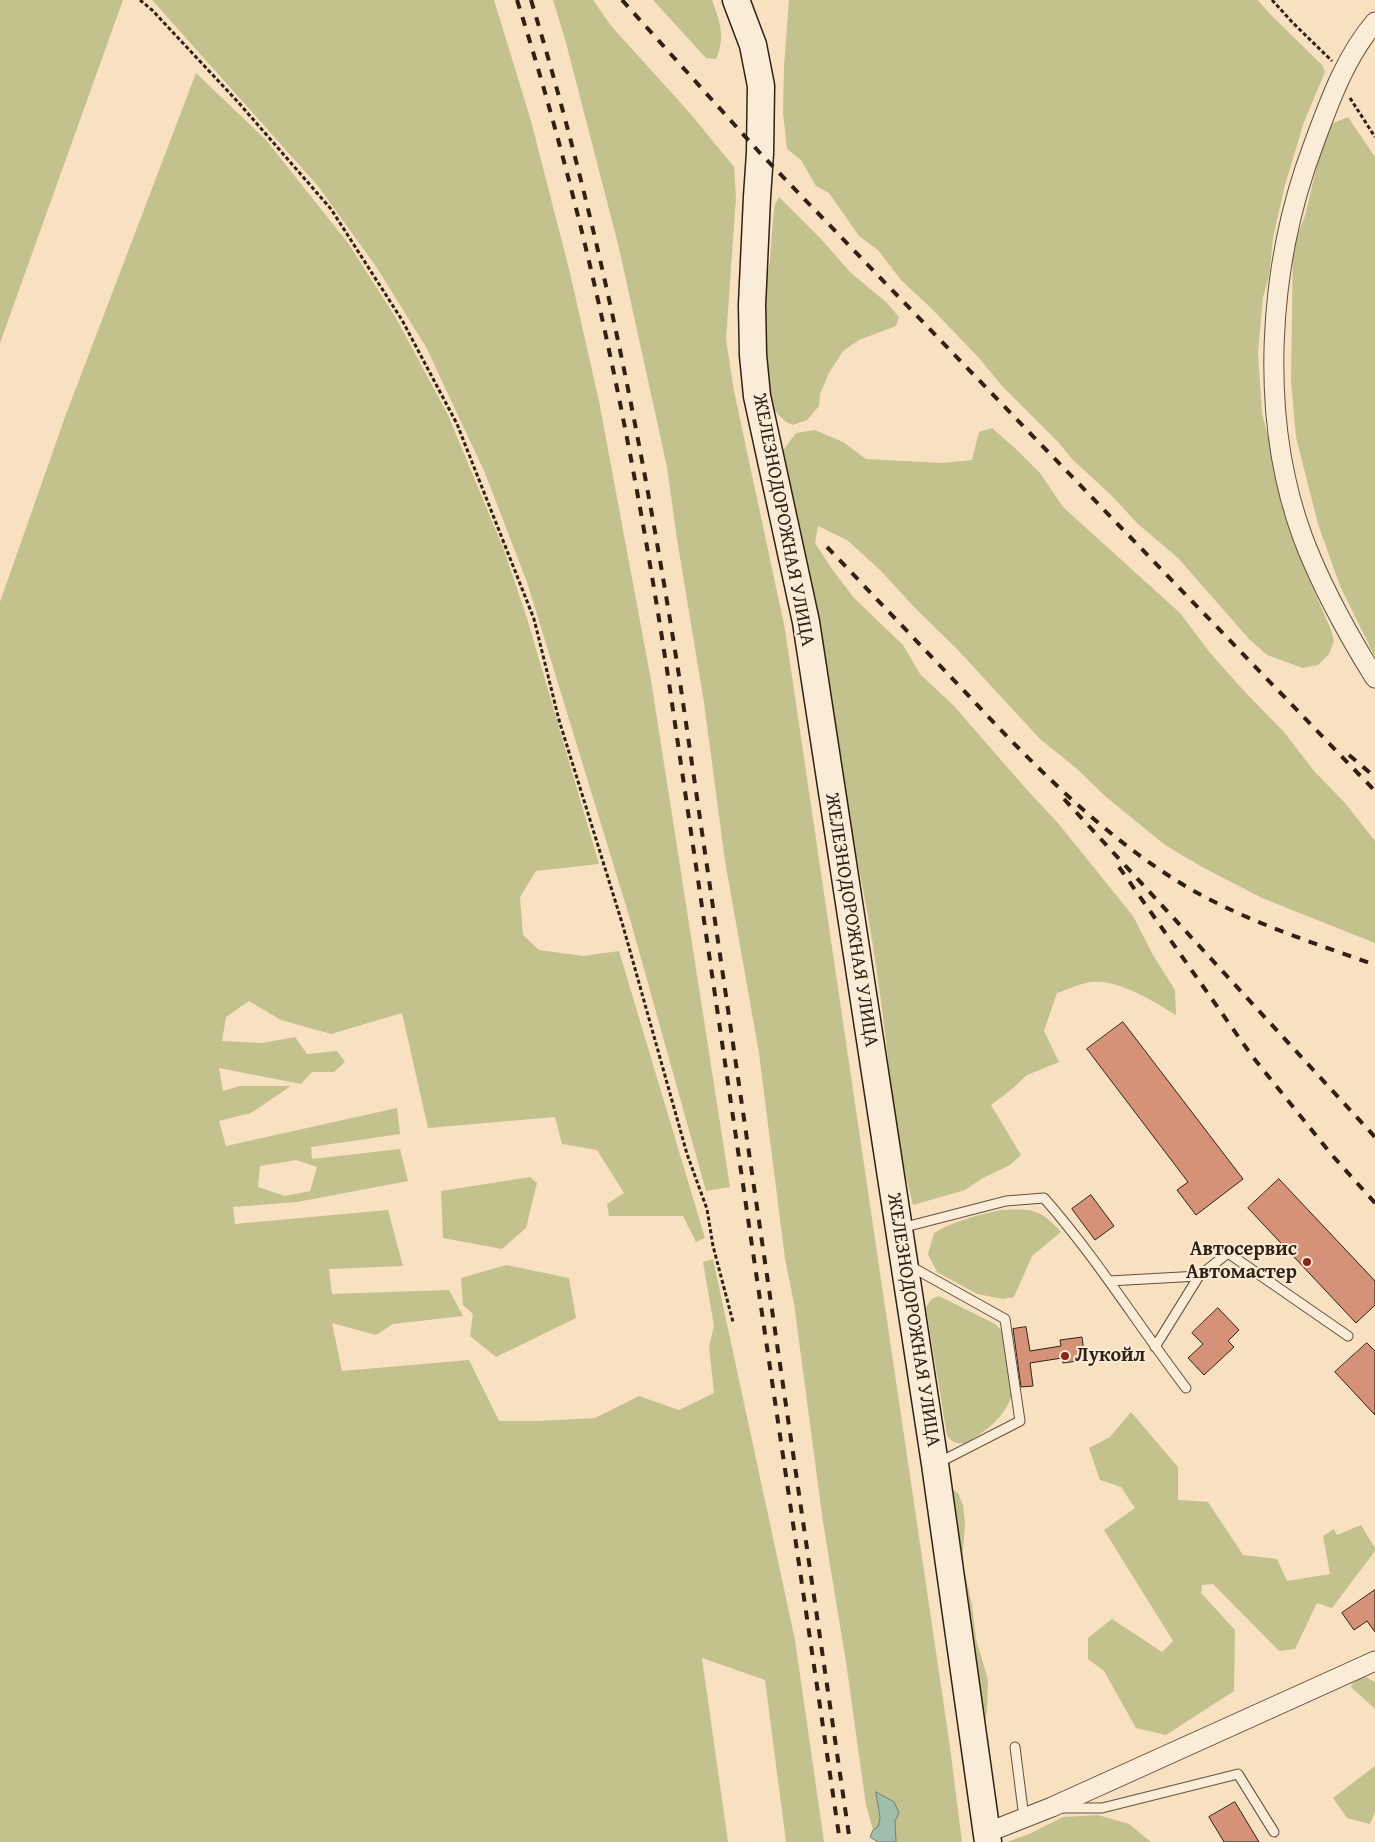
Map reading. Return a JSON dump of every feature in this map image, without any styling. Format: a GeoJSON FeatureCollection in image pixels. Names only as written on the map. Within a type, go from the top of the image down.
{"type":"FeatureCollection","features":[{"type":"Feature","properties":{"kind":"main road","name":"ЖЕЛЕЗНОДОРОЖНАЯ УЛИЦА"},"geometry":{"type":"LineString","coordinates":[[739,2],[753,45],[761,86],[762,102],[752,305],[753,355],[757,396],[806,622],[935,1464],[987,1837]]}},
{"type":"Feature","properties":{"kind":"street"},"geometry":{"type":"LineString","coordinates":[[1375,22],[1354,51],[1340,80],[1306,164],[1293,210],[1282,259],[1274,347],[1274,389],[1281,452],[1302,535],[1316,572],[1333,608],[1375,678]]}},
{"type":"Feature","properties":{"kind":"street"},"geometry":{"type":"LineString","coordinates":[[987,1837],[1024,1818],[1375,1661]]}},
{"type":"Feature","properties":{"kind":"lane"},"geometry":{"type":"LineString","coordinates":[[898,1228],[1006,1201],[1044,1198],[1067,1224],[1109,1280],[1154,1346],[1186,1388]]}},
{"type":"Feature","properties":{"kind":"lane"},"geometry":{"type":"LineString","coordinates":[[1154,1346],[1199,1276],[1228,1253],[1348,1336]]}},
{"type":"Feature","properties":{"kind":"lane"},"geometry":{"type":"LineString","coordinates":[[904,1263],[1005,1319],[1020,1421],[935,1464]]}},
{"type":"Feature","properties":{"kind":"lane"},"geometry":{"type":"LineString","coordinates":[[1109,1280],[1199,1276]]}},
{"type":"Feature","properties":{"kind":"lane"},"geometry":{"type":"LineString","coordinates":[[1015,1747],[1024,1818]]}},
{"type":"Feature","properties":{"kind":"lane"},"geometry":{"type":"LineString","coordinates":[[1052,1807],[1102,1808],[1238,1774],[1274,1832]]}},
{"type":"Feature","properties":{"kind":"path"},"geometry":{"type":"LineString","coordinates":[[140,0],[152,10],[238,102],[331,209],[402,320],[457,424],[534,619],[559,720],[623,926],[687,1154],[708,1209],[713,1246],[733,1322]]}},
{"type":"Feature","properties":{"kind":"shaded area"},"geometry":{"type":"Polygon","coordinates":[[[0,0],[123,0],[0,343],[0,0]]]}},
{"type":"Feature","properties":{"kind":"shaded area"},"geometry":{"type":"Polygon","coordinates":[[[152,0],[494,0],[531,121],[570,273],[599,401],[651,680],[730,1187],[706,1191],[630,919],[528,585],[485,473],[426,347],[377,268],[318,186],[152,0]]]}},
{"type":"Feature","properties":{"kind":"shaded area"},"geometry":{"type":"Polygon","coordinates":[[[553,0],[593,0],[612,27],[689,112],[734,167],[736,197],[726,339],[734,391],[785,629],[950,1747],[962,1842],[876,1842],[876,1840],[870,1837],[873,1830],[866,1805],[846,1662],[823,1522],[794,1303],[785,1259],[759,1053],[725,861],[704,703],[667,467],[619,248],[565,39],[553,0]]]}},
{"type":"Feature","properties":{"kind":"shaded area"},"geometry":{"type":"Polygon","coordinates":[[[653,0],[712,0],[721,30],[721,44],[716,59],[706,58],[653,0]]]}},
{"type":"Feature","properties":{"kind":"shaded area"},"geometry":{"type":"Polygon","coordinates":[[[789,0],[1258,0],[1322,65],[1325,72],[1304,122],[1285,185],[1273,238],[1269,277],[1263,297],[1258,353],[1262,413],[1294,544],[1334,641],[1329,654],[1318,665],[1303,668],[1267,655],[1249,639],[1178,558],[1138,524],[1111,495],[1073,460],[1058,442],[1002,386],[979,358],[901,280],[878,250],[859,236],[829,193],[816,186],[801,160],[787,149],[783,112],[789,0]]]}},
{"type":"Feature","properties":{"kind":"shaded area"},"geometry":{"type":"Polygon","coordinates":[[[196,73],[266,140],[348,243],[396,318],[448,415],[504,550],[527,618],[599,864],[536,871],[520,897],[523,935],[539,950],[583,956],[619,951],[705,1238],[696,1242],[683,1216],[609,1216],[607,1204],[624,1193],[597,1150],[562,1144],[555,1117],[428,1128],[402,1013],[331,1034],[281,1020],[249,1001],[226,1017],[222,1041],[262,1043],[295,1037],[307,1054],[337,1051],[345,1062],[334,1072],[312,1072],[301,1084],[219,1068],[223,1091],[239,1086],[291,1086],[251,1113],[219,1121],[226,1146],[397,1108],[400,1134],[311,1147],[312,1159],[400,1149],[408,1181],[297,1202],[233,1207],[235,1224],[388,1210],[403,1266],[329,1269],[332,1294],[449,1290],[463,1316],[393,1324],[376,1335],[332,1323],[342,1371],[469,1360],[499,1421],[595,1418],[639,1396],[679,1410],[714,1393],[709,1346],[714,1326],[703,1262],[713,1259],[795,1640],[824,1842],[786,1842],[765,1680],[702,1658],[728,1842],[0,1842],[0,602],[65,417],[196,73]],[[296,1160],[260,1166],[258,1187],[285,1196],[310,1191],[317,1167],[296,1160]]]}},
{"type":"Feature","properties":{"kind":"shaded area"},"geometry":{"type":"Polygon","coordinates":[[[1348,117],[1375,157],[1375,657],[1340,586],[1318,524],[1296,437],[1291,381],[1293,246],[1305,216],[1319,157],[1331,124],[1348,117]]]}},
{"type":"Feature","properties":{"kind":"shaded area"},"geometry":{"type":"Polygon","coordinates":[[[779,197],[822,240],[850,272],[887,303],[899,317],[896,326],[859,340],[843,351],[829,373],[820,394],[819,406],[807,420],[793,425],[786,422],[773,409],[763,348],[764,298],[770,260],[775,204],[779,197]]]}},
{"type":"Feature","properties":{"kind":"shaded area"},"geometry":{"type":"Polygon","coordinates":[[[992,428],[1040,473],[1063,507],[1180,613],[1211,654],[1284,732],[1314,771],[1345,803],[1375,841],[1375,943],[1262,898],[1165,845],[1040,739],[956,648],[880,570],[847,540],[818,526],[815,543],[854,598],[903,645],[920,674],[954,706],[1058,823],[1133,916],[1153,955],[1175,990],[1176,1015],[1133,991],[1109,983],[1086,983],[1057,993],[1044,1031],[1059,1062],[1027,1075],[991,1105],[1021,1155],[1010,1165],[983,1178],[965,1190],[913,1205],[899,1138],[868,916],[845,808],[781,453],[796,433],[815,430],[843,442],[866,459],[942,463],[972,460],[979,432],[992,428]]]}},
{"type":"Feature","properties":{"kind":"shaded area"},"geometry":{"type":"Polygon","coordinates":[[[530,1177],[537,1183],[526,1228],[502,1249],[443,1238],[441,1191],[530,1177]]]}},
{"type":"Feature","properties":{"kind":"shaded area"},"geometry":{"type":"Polygon","coordinates":[[[1001,1210],[1028,1210],[1041,1214],[1061,1232],[1032,1256],[1014,1297],[1003,1299],[977,1294],[937,1272],[928,1254],[934,1233],[966,1219],[1001,1210]]]}},
{"type":"Feature","properties":{"kind":"shaded area"},"geometry":{"type":"Polygon","coordinates":[[[506,1265],[569,1278],[576,1318],[496,1357],[470,1336],[473,1314],[463,1305],[461,1278],[506,1265]]]}},
{"type":"Feature","properties":{"kind":"shaded area"},"geometry":{"type":"Polygon","coordinates":[[[939,1296],[995,1324],[1004,1333],[1012,1394],[1009,1403],[993,1423],[965,1443],[954,1442],[947,1435],[926,1308],[931,1300],[939,1296]]]}},
{"type":"Feature","properties":{"kind":"shaded area"},"geometry":{"type":"Polygon","coordinates":[[[1131,1412],[1178,1467],[1178,1500],[1208,1502],[1243,1555],[1277,1559],[1287,1581],[1330,1574],[1323,1536],[1334,1529],[1337,1535],[1361,1525],[1375,1548],[1375,1551],[1332,1608],[1317,1603],[1295,1649],[1279,1651],[1213,1584],[1202,1585],[1201,1593],[1235,1630],[1234,1691],[1166,1735],[1136,1728],[1104,1671],[1088,1659],[1088,1638],[1112,1619],[1162,1652],[1173,1641],[1104,1530],[1135,1508],[1121,1487],[1100,1480],[1089,1448],[1110,1437],[1131,1412]]]}},
{"type":"Feature","properties":{"kind":"shaded area"},"geometry":{"type":"Polygon","coordinates":[[[949,1488],[958,1493],[963,1505],[965,1524],[964,1569],[972,1605],[976,1639],[988,1680],[985,1723],[977,1724],[949,1488]]]}},
{"type":"Feature","properties":{"kind":"shaded area"},"geometry":{"type":"Polygon","coordinates":[[[1366,1677],[1375,1682],[1375,1709],[1351,1687],[1355,1678],[1366,1677]]]}},
{"type":"Feature","properties":{"kind":"shaded area"},"geometry":{"type":"Polygon","coordinates":[[[1375,1766],[1375,1812],[1370,1824],[1347,1818],[1333,1798],[1375,1766]]]}},
{"type":"Feature","properties":{"kind":"shaded area"},"geometry":{"type":"Polygon","coordinates":[[[876,1792],[894,1802],[899,1813],[895,1821],[896,1842],[878,1842],[870,1837],[873,1830],[878,1827],[880,1818],[876,1792]]]}},
{"type":"Feature","properties":{"kind":"shaded area"},"geometry":{"type":"Polygon","coordinates":[[[1098,1815],[1129,1824],[1151,1842],[1007,1842],[1029,1834],[1063,1817],[1098,1815]]]}},
{"type":"Feature","properties":{"kind":"building"},"geometry":{"type":"Polygon","coordinates":[[[1123,1022],[1243,1179],[1196,1215],[1177,1190],[1188,1182],[1087,1049],[1123,1022]]]}},
{"type":"Feature","properties":{"kind":"building"},"geometry":{"type":"Polygon","coordinates":[[[1279,1179],[1375,1281],[1375,1305],[1356,1323],[1248,1208],[1279,1179]]]}},
{"type":"Feature","properties":{"kind":"building"},"geometry":{"type":"Polygon","coordinates":[[[1091,1195],[1114,1226],[1095,1240],[1072,1209],[1091,1195]]]}},
{"type":"Feature","properties":{"kind":"building"},"geometry":{"type":"Polygon","coordinates":[[[1218,1308],[1239,1330],[1228,1341],[1234,1347],[1204,1375],[1188,1358],[1203,1344],[1192,1333],[1218,1308]]]}},
{"type":"Feature","properties":{"kind":"building"},"geometry":{"type":"Polygon","coordinates":[[[1026,1327],[1030,1351],[1061,1346],[1060,1340],[1082,1337],[1085,1360],[1063,1363],[1062,1358],[1030,1363],[1033,1386],[1021,1387],[1013,1329],[1026,1327]]]}},
{"type":"Feature","properties":{"kind":"building"},"geometry":{"type":"Polygon","coordinates":[[[1367,1343],[1375,1351],[1375,1415],[1335,1372],[1367,1343]]]}},
{"type":"Feature","properties":{"kind":"building"},"geometry":{"type":"Polygon","coordinates":[[[1375,1590],[1375,1632],[1367,1621],[1354,1630],[1342,1613],[1375,1590]]]}},
{"type":"Feature","properties":{"kind":"building"},"geometry":{"type":"Polygon","coordinates":[[[1235,1802],[1259,1842],[1224,1842],[1209,1817],[1235,1802]]]}},
{"type":"Feature","properties":{"kind":"railway"},"geometry":{"type":"LineString","coordinates":[[517,0],[566,168],[587,253],[624,424],[640,510],[669,683],[840,1842]]}},
{"type":"Feature","properties":{"kind":"railway"},"geometry":{"type":"LineString","coordinates":[[531,0],[578,168],[599,253],[635,424],[666,596],[850,1842]]}},
{"type":"Feature","properties":{"kind":"railway"},"geometry":{"type":"LineString","coordinates":[[622,0],[760,153],[1375,791]]}},
{"type":"Feature","properties":{"kind":"railway"},"geometry":{"type":"LineString","coordinates":[[827,547],[1017,747],[1071,799],[1127,846],[1157,868],[1209,899],[1255,921],[1375,965]]}},
{"type":"Feature","properties":{"kind":"railway"},"geometry":{"type":"LineString","coordinates":[[1349,755],[1375,777]]}},
{"type":"Feature","properties":{"kind":"railway"},"geometry":{"type":"LineString","coordinates":[[1064,799],[1375,1137]]}},
{"type":"Feature","properties":{"kind":"railway"},"geometry":{"type":"LineString","coordinates":[[1119,867],[1252,1056],[1331,1154],[1375,1203]]}},
{"type":"Feature","properties":{"kind":"place","name":"Автосервис Автомастер"},"geometry":{"type":"Point","coordinates":[1307,1262]}},
{"type":"Feature","properties":{"kind":"place","name":"Лукойл"},"geometry":{"type":"Point","coordinates":[1065,1356]}}]}
